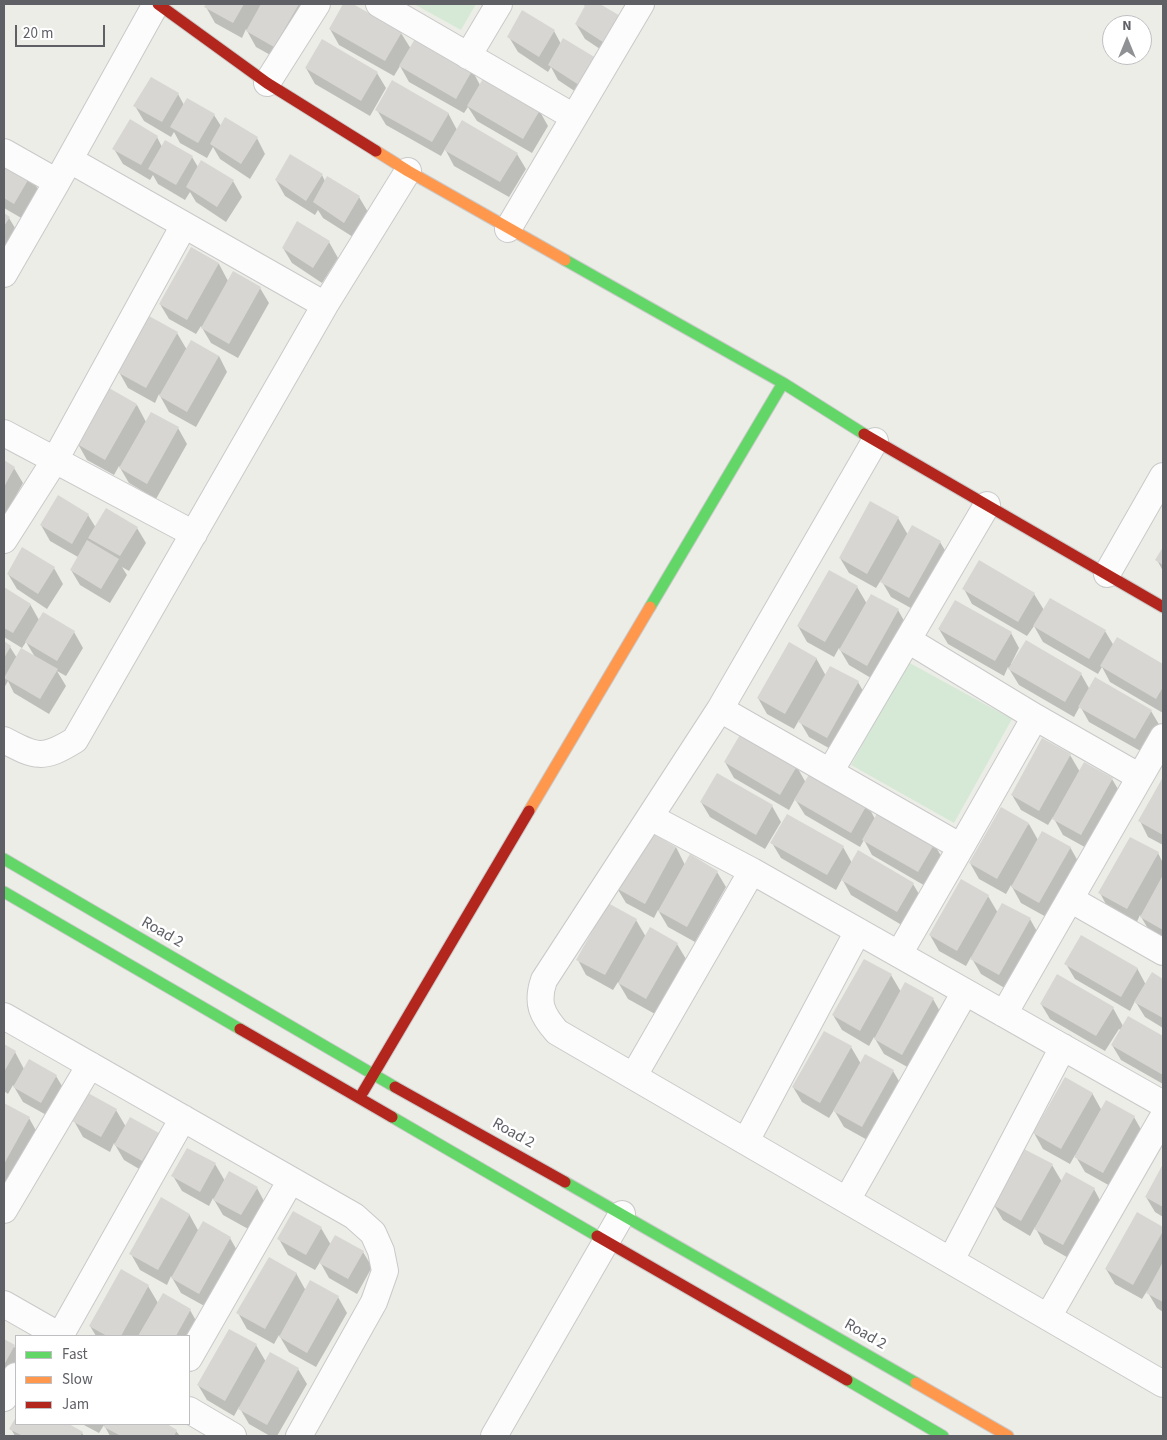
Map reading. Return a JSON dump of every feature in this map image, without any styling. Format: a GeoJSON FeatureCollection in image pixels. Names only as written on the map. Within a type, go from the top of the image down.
{"type":"FeatureCollection","features":[{"type":"Feature","properties":{"kind":"street"},"geometry":{"type":"LineString","coordinates":[[4,274],[157,4],[267,83],[408,171],[783,383],[874,441],[1163,607]]}},
{"type":"Feature","properties":{"kind":"street"},"geometry":{"type":"LineString","coordinates":[[267,83],[316,4]]}},
{"type":"Feature","properties":{"kind":"street"},"geometry":{"type":"LineString","coordinates":[[379,4],[574,117]]}},
{"type":"Feature","properties":{"kind":"street"},"geometry":{"type":"LineString","coordinates":[[468,56],[499,4]]}},
{"type":"Feature","properties":{"kind":"street"},"geometry":{"type":"LineString","coordinates":[[508,229],[641,4]]}},
{"type":"Feature","properties":{"kind":"street"},"geometry":{"type":"LineString","coordinates":[[4,152],[63,171],[184,225],[325,305]]}},
{"type":"Feature","properties":{"kind":"street"},"geometry":{"type":"LineString","coordinates":[[4,740],[26,752],[46,755],[75,740],[325,305],[408,171]]}},
{"type":"Feature","properties":{"kind":"street"},"geometry":{"type":"LineString","coordinates":[[4,540],[55,460],[184,225]]}},
{"type":"Feature","properties":{"kind":"street"},"geometry":{"type":"LineString","coordinates":[[359,1098],[783,383]]}},
{"type":"Feature","properties":{"kind":"street"},"geometry":{"type":"LineString","coordinates":[[4,433],[194,534]]}},
{"type":"Feature","properties":{"kind":"street"},"geometry":{"type":"LineString","coordinates":[[874,441],[720,709],[544,980],[540,990],[540,1007],[547,1020],[557,1032],[1163,1382]]}},
{"type":"Feature","properties":{"kind":"street"},"geometry":{"type":"LineString","coordinates":[[1107,574],[1163,476]]}},
{"type":"Feature","properties":{"kind":"street"},"geometry":{"type":"LineString","coordinates":[[830,772],[987,505]]}},
{"type":"Feature","properties":{"kind":"street"},"geometry":{"type":"LineString","coordinates":[[908,640],[1035,717],[1140,777]]}},
{"type":"Feature","properties":{"kind":"street"},"geometry":{"type":"LineString","coordinates":[[720,709],[961,846]]}},
{"type":"Feature","properties":{"kind":"street"},"geometry":{"type":"LineString","coordinates":[[899,954],[1035,717]]}},
{"type":"Feature","properties":{"kind":"street"},"geometry":{"type":"LineString","coordinates":[[1004,1014],[1163,737]]}},
{"type":"Feature","properties":{"kind":"street"},"geometry":{"type":"LineString","coordinates":[[650,817],[752,871],[1163,1104]]}},
{"type":"Feature","properties":{"kind":"street","name":"Road 2"},"geometry":{"type":"LineString","coordinates":[[4,859],[373,1075],[622,1214],[1008,1436]]}},
{"type":"Feature","properties":{"kind":"street"},"geometry":{"type":"LineString","coordinates":[[635,1077],[640,1065],[752,871]]}},
{"type":"Feature","properties":{"kind":"street"},"geometry":{"type":"LineString","coordinates":[[4,892],[943,1436]]}},
{"type":"Feature","properties":{"kind":"street"},"geometry":{"type":"LineString","coordinates":[[1070,899],[1163,952]]}},
{"type":"Feature","properties":{"kind":"street"},"geometry":{"type":"LineString","coordinates":[[746,1141],[858,931]]}},
{"type":"Feature","properties":{"kind":"street"},"geometry":{"type":"LineString","coordinates":[[847,1200],[965,992]]}},
{"type":"Feature","properties":{"kind":"street"},"geometry":{"type":"LineString","coordinates":[[4,1016],[354,1216],[373,1233],[381,1251],[385,1271],[374,1302],[299,1436]]}},
{"type":"Feature","properties":{"kind":"street"},"geometry":{"type":"LineString","coordinates":[[951,1260],[1063,1047]]}},
{"type":"Feature","properties":{"kind":"street"},"geometry":{"type":"LineString","coordinates":[[4,1210],[90,1065]]}},
{"type":"Feature","properties":{"kind":"street"},"geometry":{"type":"LineString","coordinates":[[1048,1317],[1163,1117]]}},
{"type":"Feature","properties":{"kind":"street"},"geometry":{"type":"LineString","coordinates":[[4,1304],[51,1334],[183,1118]]}},
{"type":"Feature","properties":{"kind":"street"},"geometry":{"type":"LineString","coordinates":[[190,1356],[290,1180]]}},
{"type":"Feature","properties":{"kind":"street"},"geometry":{"type":"LineString","coordinates":[[494,1436],[622,1214]]}},
{"type":"Feature","properties":{"kind":"street"},"geometry":{"type":"LineString","coordinates":[[4,1398],[15,1378]]}},
{"type":"Feature","properties":{"kind":"street"},"geometry":{"type":"LineString","coordinates":[[190,1411],[234,1436]]}},
{"type":"Feature","properties":{"kind":"green space"},"geometry":{"type":"Polygon","coordinates":[[[414,4],[476,4],[461,30],[414,4]]]}},
{"type":"Feature","properties":{"kind":"green space"},"geometry":{"type":"Polygon","coordinates":[[[908,662],[1012,719],[954,823],[851,765],[908,662]]]}},
{"type":"Feature","properties":{"kind":"building"},"geometry":{"type":"Polygon","coordinates":[[[206,4],[244,4],[233,23],[204,7],[206,4]]]}},
{"type":"Feature","properties":{"kind":"building"},"geometry":{"type":"Polygon","coordinates":[[[261,4],[299,4],[274,47],[246,31],[261,4]]]}},
{"type":"Feature","properties":{"kind":"building"},"geometry":{"type":"Polygon","coordinates":[[[343,4],[353,4],[402,32],[385,61],[329,29],[343,4]]]}},
{"type":"Feature","properties":{"kind":"building"},"geometry":{"type":"Polygon","coordinates":[[[586,4],[600,4],[622,17],[606,44],[575,24],[586,4]]]}},
{"type":"Feature","properties":{"kind":"building"},"geometry":{"type":"Polygon","coordinates":[[[522,10],[555,30],[539,57],[507,37],[522,10]]]}},
{"type":"Feature","properties":{"kind":"building"},"geometry":{"type":"Polygon","coordinates":[[[416,37],[473,69],[456,99],[399,66],[416,37]]]}},
{"type":"Feature","properties":{"kind":"building"},"geometry":{"type":"Polygon","coordinates":[[[563,38],[596,58],[579,85],[548,65],[563,38]]]}},
{"type":"Feature","properties":{"kind":"building"},"geometry":{"type":"Polygon","coordinates":[[[322,39],[378,72],[361,101],[305,68],[322,39]]]}},
{"type":"Feature","properties":{"kind":"building"},"geometry":{"type":"Polygon","coordinates":[[[151,77],[179,93],[162,122],[133,106],[151,77]]]}},
{"type":"Feature","properties":{"kind":"building"},"geometry":{"type":"Polygon","coordinates":[[[484,77],[540,110],[523,139],[467,106],[484,77]]]}},
{"type":"Feature","properties":{"kind":"building"},"geometry":{"type":"Polygon","coordinates":[[[392,80],[449,113],[432,142],[375,110],[392,80]]]}},
{"type":"Feature","properties":{"kind":"building"},"geometry":{"type":"Polygon","coordinates":[[[187,98],[215,114],[198,143],[170,127],[187,98]]]}},
{"type":"Feature","properties":{"kind":"building"},"geometry":{"type":"Polygon","coordinates":[[[225,117],[258,137],[241,164],[210,144],[225,117]]]}},
{"type":"Feature","properties":{"kind":"building"},"geometry":{"type":"Polygon","coordinates":[[[130,119],[158,136],[141,165],[112,149],[130,119]]]}},
{"type":"Feature","properties":{"kind":"building"},"geometry":{"type":"Polygon","coordinates":[[[462,120],[518,153],[500,182],[444,150],[462,120]]]}},
{"type":"Feature","properties":{"kind":"building"},"geometry":{"type":"Polygon","coordinates":[[[165,140],[193,156],[176,185],[148,169],[165,140]]]}},
{"type":"Feature","properties":{"kind":"building"},"geometry":{"type":"Polygon","coordinates":[[[290,154],[323,174],[306,201],[275,180],[290,154]]]}},
{"type":"Feature","properties":{"kind":"building"},"geometry":{"type":"Polygon","coordinates":[[[4,159],[31,175],[14,204],[4,198],[4,159]]]}},
{"type":"Feature","properties":{"kind":"building"},"geometry":{"type":"Polygon","coordinates":[[[201,160],[234,180],[217,207],[186,187],[201,160]]]}},
{"type":"Feature","properties":{"kind":"building"},"geometry":{"type":"Polygon","coordinates":[[[327,176],[360,196],[344,223],[313,202],[327,176]]]}},
{"type":"Feature","properties":{"kind":"building"},"geometry":{"type":"Polygon","coordinates":[[[4,213],[10,217],[4,226],[4,213]]]}},
{"type":"Feature","properties":{"kind":"building"},"geometry":{"type":"Polygon","coordinates":[[[297,221],[330,241],[313,268],[282,248],[297,221]]]}},
{"type":"Feature","properties":{"kind":"building"},"geometry":{"type":"Polygon","coordinates":[[[191,247],[219,263],[187,320],[159,304],[191,247]]]}},
{"type":"Feature","properties":{"kind":"building"},"geometry":{"type":"Polygon","coordinates":[[[233,271],[261,287],[229,344],[201,328],[233,271]]]}},
{"type":"Feature","properties":{"kind":"building"},"geometry":{"type":"Polygon","coordinates":[[[149,316],[178,332],[146,388],[117,372],[149,316]]]}},
{"type":"Feature","properties":{"kind":"building"},"geometry":{"type":"Polygon","coordinates":[[[191,340],[219,356],[187,412],[159,396],[191,340]]]}},
{"type":"Feature","properties":{"kind":"building"},"geometry":{"type":"Polygon","coordinates":[[[109,388],[137,404],[105,460],[77,444],[109,388]]]}},
{"type":"Feature","properties":{"kind":"building"},"geometry":{"type":"Polygon","coordinates":[[[151,412],[179,427],[147,484],[119,468],[151,412]]]}},
{"type":"Feature","properties":{"kind":"building"},"geometry":{"type":"Polygon","coordinates":[[[4,460],[15,467],[4,487],[4,460]]]}},
{"type":"Feature","properties":{"kind":"building"},"geometry":{"type":"Polygon","coordinates":[[[58,495],[89,514],[72,544],[40,525],[58,495]]]}},
{"type":"Feature","properties":{"kind":"building"},"geometry":{"type":"Polygon","coordinates":[[[870,501],[899,517],[867,574],[839,558],[870,501]]]}},
{"type":"Feature","properties":{"kind":"building"},"geometry":{"type":"Polygon","coordinates":[[[106,508],[138,527],[120,556],[88,538],[106,508]]]}},
{"type":"Feature","properties":{"kind":"building"},"geometry":{"type":"Polygon","coordinates":[[[912,525],[941,541],[909,598],[880,582],[912,525]]]}},
{"type":"Feature","properties":{"kind":"building"},"geometry":{"type":"Polygon","coordinates":[[[87,540],[119,559],[101,589],[70,570],[87,540]]]}},
{"type":"Feature","properties":{"kind":"building"},"geometry":{"type":"Polygon","coordinates":[[[22,547],[55,567],[38,594],[7,574],[22,547]]]}},
{"type":"Feature","properties":{"kind":"building"},"geometry":{"type":"Polygon","coordinates":[[[1163,547],[1163,565],[1155,560],[1163,547]]]}},
{"type":"Feature","properties":{"kind":"building"},"geometry":{"type":"Polygon","coordinates":[[[979,560],[1035,593],[1018,622],[962,589],[979,560]]]}},
{"type":"Feature","properties":{"kind":"building"},"geometry":{"type":"Polygon","coordinates":[[[829,570],[858,586],[825,642],[797,626],[829,570]]]}},
{"type":"Feature","properties":{"kind":"building"},"geometry":{"type":"Polygon","coordinates":[[[4,587],[31,604],[13,633],[4,628],[4,587]]]}},
{"type":"Feature","properties":{"kind":"building"},"geometry":{"type":"Polygon","coordinates":[[[871,594],[899,609],[867,666],[839,650],[871,594]]]}},
{"type":"Feature","properties":{"kind":"building"},"geometry":{"type":"Polygon","coordinates":[[[1050,598],[1106,630],[1089,659],[1033,626],[1050,598]]]}},
{"type":"Feature","properties":{"kind":"building"},"geometry":{"type":"Polygon","coordinates":[[[955,600],[1012,632],[995,661],[938,629],[955,600]]]}},
{"type":"Feature","properties":{"kind":"building"},"geometry":{"type":"Polygon","coordinates":[[[43,612],[75,631],[57,661],[25,642],[43,612]]]}},
{"type":"Feature","properties":{"kind":"building"},"geometry":{"type":"Polygon","coordinates":[[[1117,637],[1163,664],[1163,687],[1156,699],[1100,666],[1117,637]]]}},
{"type":"Feature","properties":{"kind":"building"},"geometry":{"type":"Polygon","coordinates":[[[1026,640],[1082,673],[1065,702],[1008,669],[1026,640]]]}},
{"type":"Feature","properties":{"kind":"building"},"geometry":{"type":"Polygon","coordinates":[[[4,641],[11,646],[4,658],[4,641]]]}},
{"type":"Feature","properties":{"kind":"building"},"geometry":{"type":"Polygon","coordinates":[[[789,642],[817,658],[785,714],[757,698],[789,642]]]}},
{"type":"Feature","properties":{"kind":"building"},"geometry":{"type":"Polygon","coordinates":[[[21,648],[58,669],[40,699],[4,678],[21,648]]]}},
{"type":"Feature","properties":{"kind":"building"},"geometry":{"type":"Polygon","coordinates":[[[830,666],[859,681],[827,738],[798,722],[830,666]]]}},
{"type":"Feature","properties":{"kind":"building"},"geometry":{"type":"Polygon","coordinates":[[[1095,677],[1152,710],[1135,739],[1078,707],[1095,677]]]}},
{"type":"Feature","properties":{"kind":"building"},"geometry":{"type":"Polygon","coordinates":[[[741,733],[797,766],[780,795],[724,762],[741,733]]]}},
{"type":"Feature","properties":{"kind":"building"},"geometry":{"type":"Polygon","coordinates":[[[1042,738],[1071,754],[1039,811],[1011,795],[1042,738]]]}},
{"type":"Feature","properties":{"kind":"building"},"geometry":{"type":"Polygon","coordinates":[[[1084,762],[1113,778],[1081,835],[1052,819],[1084,762]]]}},
{"type":"Feature","properties":{"kind":"building"},"geometry":{"type":"Polygon","coordinates":[[[811,771],[868,803],[851,833],[794,800],[811,771]]]}},
{"type":"Feature","properties":{"kind":"building"},"geometry":{"type":"Polygon","coordinates":[[[717,773],[773,805],[756,835],[700,802],[717,773]]]}},
{"type":"Feature","properties":{"kind":"building"},"geometry":{"type":"Polygon","coordinates":[[[1163,777],[1163,835],[1138,821],[1163,777]]]}},
{"type":"Feature","properties":{"kind":"building"},"geometry":{"type":"Polygon","coordinates":[[[1001,807],[1029,823],[997,879],[969,863],[1001,807]]]}},
{"type":"Feature","properties":{"kind":"building"},"geometry":{"type":"Polygon","coordinates":[[[879,810],[935,843],[918,872],[862,840],[879,810]]]}},
{"type":"Feature","properties":{"kind":"building"},"geometry":{"type":"Polygon","coordinates":[[[787,814],[844,846],[827,875],[770,843],[787,814]]]}},
{"type":"Feature","properties":{"kind":"building"},"geometry":{"type":"Polygon","coordinates":[[[648,831],[676,847],[645,904],[616,888],[648,831]]]}},
{"type":"Feature","properties":{"kind":"building"},"geometry":{"type":"Polygon","coordinates":[[[1042,831],[1071,847],[1039,903],[1011,887],[1042,831]]]}},
{"type":"Feature","properties":{"kind":"building"},"geometry":{"type":"Polygon","coordinates":[[[1130,837],[1159,852],[1127,909],[1098,893],[1130,837]]]}},
{"type":"Feature","properties":{"kind":"building"},"geometry":{"type":"Polygon","coordinates":[[[858,850],[914,883],[897,912],[841,880],[858,850]]]}},
{"type":"Feature","properties":{"kind":"building"},"geometry":{"type":"Polygon","coordinates":[[[690,854],[718,871],[687,927],[658,911],[690,854]]]}},
{"type":"Feature","properties":{"kind":"building"},"geometry":{"type":"Polygon","coordinates":[[[1163,875],[1163,930],[1140,917],[1163,875]]]}},
{"type":"Feature","properties":{"kind":"building"},"geometry":{"type":"Polygon","coordinates":[[[961,879],[989,895],[957,951],[929,935],[961,879]]]}},
{"type":"Feature","properties":{"kind":"building"},"geometry":{"type":"Polygon","coordinates":[[[608,903],[637,919],[605,975],[576,960],[608,903]]]}},
{"type":"Feature","properties":{"kind":"building"},"geometry":{"type":"Polygon","coordinates":[[[1002,903],[1031,918],[999,975],[970,959],[1002,903]]]}},
{"type":"Feature","properties":{"kind":"building"},"geometry":{"type":"Polygon","coordinates":[[[650,927],[678,943],[646,999],[618,983],[650,927]]]}},
{"type":"Feature","properties":{"kind":"building"},"geometry":{"type":"Polygon","coordinates":[[[1081,935],[1138,968],[1121,997],[1064,964],[1081,935]]]}},
{"type":"Feature","properties":{"kind":"building"},"geometry":{"type":"Polygon","coordinates":[[[864,959],[892,974],[860,1031],[832,1015],[864,959]]]}},
{"type":"Feature","properties":{"kind":"building"},"geometry":{"type":"Polygon","coordinates":[[[1152,972],[1163,979],[1163,1018],[1134,1002],[1152,972]]]}},
{"type":"Feature","properties":{"kind":"building"},"geometry":{"type":"Polygon","coordinates":[[[1057,974],[1114,1007],[1096,1036],[1040,1004],[1057,974]]]}},
{"type":"Feature","properties":{"kind":"building"},"geometry":{"type":"Polygon","coordinates":[[[905,982],[934,998],[902,1055],[874,1039],[905,982]]]}},
{"type":"Feature","properties":{"kind":"building"},"geometry":{"type":"Polygon","coordinates":[[[1128,1016],[1163,1036],[1163,1075],[1111,1045],[1128,1016]]]}},
{"type":"Feature","properties":{"kind":"building"},"geometry":{"type":"Polygon","coordinates":[[[824,1031],[852,1046],[820,1103],[792,1087],[824,1031]]]}},
{"type":"Feature","properties":{"kind":"building"},"geometry":{"type":"Polygon","coordinates":[[[4,1044],[16,1051],[4,1072],[4,1044]]]}},
{"type":"Feature","properties":{"kind":"building"},"geometry":{"type":"Polygon","coordinates":[[[865,1054],[894,1070],[862,1127],[833,1111],[865,1054]]]}},
{"type":"Feature","properties":{"kind":"building"},"geometry":{"type":"Polygon","coordinates":[[[29,1059],[57,1075],[41,1103],[13,1087],[29,1059]]]}},
{"type":"Feature","properties":{"kind":"building"},"geometry":{"type":"Polygon","coordinates":[[[1065,1077],[1093,1093],[1061,1149],[1033,1133],[1065,1077]]]}},
{"type":"Feature","properties":{"kind":"building"},"geometry":{"type":"Polygon","coordinates":[[[88,1093],[117,1109],[101,1137],[72,1121],[88,1093]]]}},
{"type":"Feature","properties":{"kind":"building"},"geometry":{"type":"Polygon","coordinates":[[[1106,1100],[1135,1116],[1103,1173],[1074,1157],[1106,1100]]]}},
{"type":"Feature","properties":{"kind":"building"},"geometry":{"type":"Polygon","coordinates":[[[4,1103],[30,1117],[4,1164],[4,1103]]]}},
{"type":"Feature","properties":{"kind":"building"},"geometry":{"type":"Polygon","coordinates":[[[130,1117],[159,1133],[142,1161],[114,1145],[130,1117]]]}},
{"type":"Feature","properties":{"kind":"building"},"geometry":{"type":"Polygon","coordinates":[[[187,1148],[216,1163],[200,1192],[171,1176],[187,1148]]]}},
{"type":"Feature","properties":{"kind":"building"},"geometry":{"type":"Polygon","coordinates":[[[1024,1149],[1053,1164],[1021,1221],[993,1205],[1024,1149]]]}},
{"type":"Feature","properties":{"kind":"building"},"geometry":{"type":"Polygon","coordinates":[[[1163,1164],[1163,1207],[1145,1197],[1163,1164]]]}},
{"type":"Feature","properties":{"kind":"building"},"geometry":{"type":"Polygon","coordinates":[[[229,1171],[258,1187],[241,1215],[213,1200],[229,1171]]]}},
{"type":"Feature","properties":{"kind":"building"},"geometry":{"type":"Polygon","coordinates":[[[1066,1172],[1095,1188],[1063,1245],[1034,1229],[1066,1172]]]}},
{"type":"Feature","properties":{"kind":"building"},"geometry":{"type":"Polygon","coordinates":[[[161,1197],[190,1214],[158,1270],[129,1254],[161,1197]]]}},
{"type":"Feature","properties":{"kind":"building"},"geometry":{"type":"Polygon","coordinates":[[[293,1211],[322,1227],[306,1255],[277,1239],[293,1211]]]}},
{"type":"Feature","properties":{"kind":"building"},"geometry":{"type":"Polygon","coordinates":[[[1137,1212],[1163,1227],[1163,1231],[1133,1285],[1105,1269],[1137,1212]]]}},
{"type":"Feature","properties":{"kind":"building"},"geometry":{"type":"Polygon","coordinates":[[[203,1221],[231,1237],[199,1294],[171,1278],[203,1221]]]}},
{"type":"Feature","properties":{"kind":"building"},"geometry":{"type":"Polygon","coordinates":[[[335,1235],[364,1251],[348,1279],[319,1263],[335,1235]]]}},
{"type":"Feature","properties":{"kind":"building"},"geometry":{"type":"Polygon","coordinates":[[[269,1257],[297,1273],[265,1329],[236,1313],[269,1257]]]}},
{"type":"Feature","properties":{"kind":"building"},"geometry":{"type":"Polygon","coordinates":[[[1163,1262],[1163,1302],[1146,1293],[1163,1262]]]}},
{"type":"Feature","properties":{"kind":"building"},"geometry":{"type":"Polygon","coordinates":[[[121,1269],[149,1285],[122,1335],[105,1335],[89,1326],[121,1269]]]}},
{"type":"Feature","properties":{"kind":"building"},"geometry":{"type":"Polygon","coordinates":[[[310,1280],[339,1296],[307,1353],[279,1337],[310,1280]]]}},
{"type":"Feature","properties":{"kind":"building"},"geometry":{"type":"Polygon","coordinates":[[[163,1293],[191,1309],[177,1335],[139,1335],[163,1293]]]}},
{"type":"Feature","properties":{"kind":"building"},"geometry":{"type":"Polygon","coordinates":[[[229,1329],[257,1344],[225,1401],[197,1385],[229,1329]]]}},
{"type":"Feature","properties":{"kind":"building"},"geometry":{"type":"Polygon","coordinates":[[[4,1339],[15,1345],[4,1365],[4,1339]]]}},
{"type":"Feature","properties":{"kind":"building"},"geometry":{"type":"Polygon","coordinates":[[[270,1352],[299,1368],[267,1425],[238,1409],[270,1352]]]}},
{"type":"Feature","properties":{"kind":"building"},"geometry":{"type":"Polygon","coordinates":[[[15,1419],[15,1425],[71,1425],[83,1432],[80,1436],[23,1436],[9,1429],[15,1419]]]}},
{"type":"Feature","properties":{"kind":"building"},"geometry":{"type":"Polygon","coordinates":[[[105,1425],[169,1425],[177,1430],[174,1436],[121,1436],[104,1427],[105,1425]]]}},
{"type":"Feature","properties":{"kind":"traffic: fast"},"geometry":{"type":"LineString","coordinates":[[565,260],[783,383],[864,434]]}},
{"type":"Feature","properties":{"kind":"traffic: fast"},"geometry":{"type":"LineString","coordinates":[[650,607],[783,383]]}},
{"type":"Feature","properties":{"kind":"traffic: fast"},"geometry":{"type":"LineString","coordinates":[[4,859],[395,1087]]}},
{"type":"Feature","properties":{"kind":"traffic: fast"},"geometry":{"type":"LineString","coordinates":[[4,892],[240,1029]]}},
{"type":"Feature","properties":{"kind":"traffic: fast"},"geometry":{"type":"LineString","coordinates":[[392,1117],[597,1236]]}},
{"type":"Feature","properties":{"kind":"traffic: fast"},"geometry":{"type":"LineString","coordinates":[[565,1182],[916,1383]]}},
{"type":"Feature","properties":{"kind":"traffic: fast"},"geometry":{"type":"LineString","coordinates":[[847,1380],[943,1436]]}},
{"type":"Feature","properties":{"kind":"traffic: slow"},"geometry":{"type":"LineString","coordinates":[[376,151],[565,260]]}},
{"type":"Feature","properties":{"kind":"traffic: slow"},"geometry":{"type":"LineString","coordinates":[[529,811],[650,607]]}},
{"type":"Feature","properties":{"kind":"traffic: slow"},"geometry":{"type":"LineString","coordinates":[[916,1383],[1008,1436]]}},
{"type":"Feature","properties":{"kind":"traffic: jam"},"geometry":{"type":"LineString","coordinates":[[158,4],[267,83],[376,151]]}},
{"type":"Feature","properties":{"kind":"traffic: jam"},"geometry":{"type":"LineString","coordinates":[[864,434],[1163,607]]}},
{"type":"Feature","properties":{"kind":"traffic: jam"},"geometry":{"type":"LineString","coordinates":[[363,1092],[529,811]]}},
{"type":"Feature","properties":{"kind":"traffic: jam"},"geometry":{"type":"LineString","coordinates":[[240,1029],[392,1117]]}},
{"type":"Feature","properties":{"kind":"traffic: jam"},"geometry":{"type":"LineString","coordinates":[[395,1087],[565,1182]]}},
{"type":"Feature","properties":{"kind":"traffic: jam"},"geometry":{"type":"LineString","coordinates":[[597,1236],[847,1380]]}}]}
